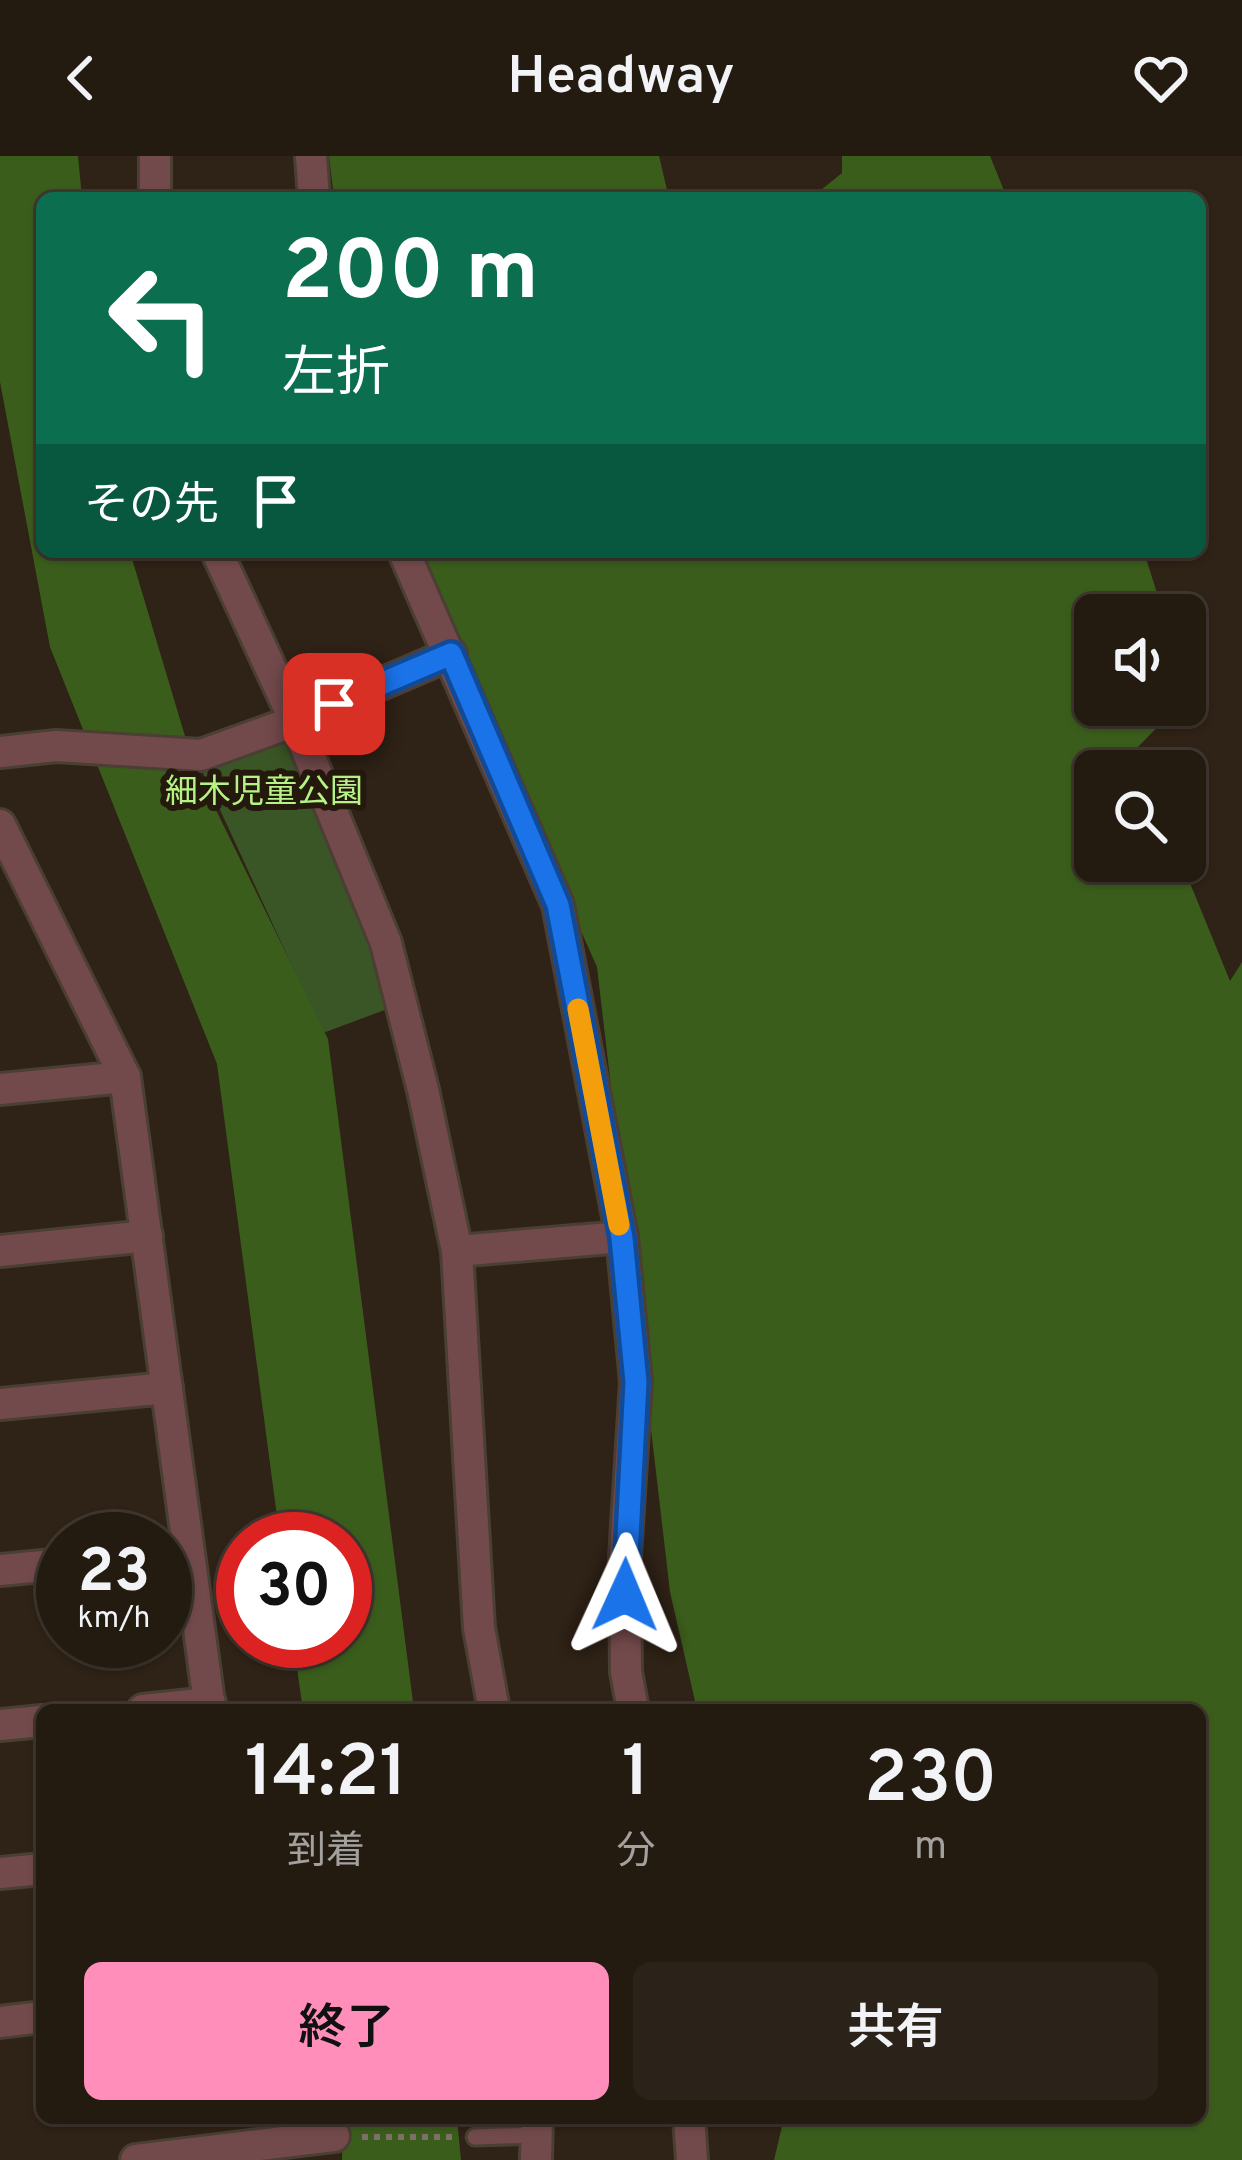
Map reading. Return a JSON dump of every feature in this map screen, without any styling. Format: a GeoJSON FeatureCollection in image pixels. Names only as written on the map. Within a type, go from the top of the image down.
{"type":"FeatureCollection","features":[{"type":"Feature","properties":{"kind":"street"},"geometry":{"type":"LineString","coordinates":[[155,156],[155,192]]}},
{"type":"Feature","properties":{"kind":"street"},"geometry":{"type":"LineString","coordinates":[[310,156],[313,192]]}},
{"type":"Feature","properties":{"kind":"street"},"geometry":{"type":"LineString","coordinates":[[220,558],[295,722],[386,943],[458,1251],[479,1628],[493,1704]]}},
{"type":"Feature","properties":{"kind":"street"},"geometry":{"type":"LineString","coordinates":[[407,558],[558,905],[622,1238],[636,1382],[625,1557],[626,1672],[632,1704]]}},
{"type":"Feature","properties":{"kind":"street"},"geometry":{"type":"LineString","coordinates":[[0,752],[56,746],[201,754],[295,722],[451,654]]}},
{"type":"Feature","properties":{"kind":"street"},"geometry":{"type":"LineString","coordinates":[[0,825],[125,1077],[167,1388],[175,1512]]}},
{"type":"Feature","properties":{"kind":"street"},"geometry":{"type":"LineString","coordinates":[[0,1089],[125,1077]]}},
{"type":"Feature","properties":{"kind":"street"},"geometry":{"type":"LineString","coordinates":[[0,1251],[146,1236]]}},
{"type":"Feature","properties":{"kind":"street"},"geometry":{"type":"LineString","coordinates":[[458,1251],[622,1238]]}},
{"type":"Feature","properties":{"kind":"street"},"geometry":{"type":"LineString","coordinates":[[0,1404],[167,1388]]}},
{"type":"Feature","properties":{"kind":"street"},"geometry":{"type":"LineString","coordinates":[[0,1570],[36,1567]]}},
{"type":"Feature","properties":{"kind":"street"},"geometry":{"type":"LineString","coordinates":[[192,1622],[210,1704]]}},
{"type":"Feature","properties":{"kind":"street"},"geometry":{"type":"LineString","coordinates":[[0,1725],[36,1722]]}},
{"type":"Feature","properties":{"kind":"street"},"geometry":{"type":"LineString","coordinates":[[0,1873],[36,1870]]}},
{"type":"Feature","properties":{"kind":"street"},"geometry":{"type":"LineString","coordinates":[[0,2022],[36,2018]]}},
{"type":"Feature","properties":{"kind":"street"},"geometry":{"type":"LineString","coordinates":[[689,2124],[692,2160]]}},
{"type":"Feature","properties":{"kind":"street"},"geometry":{"type":"LineString","coordinates":[[136,2160],[267,2130],[334,2137]]}},
{"type":"Feature","properties":{"kind":"lane"},"geometry":{"type":"LineString","coordinates":[[475,2137],[537,2138]]}},
{"type":"Feature","properties":{"kind":"path"},"geometry":{"type":"LineString","coordinates":[[334,2137],[475,2137]]}},
{"type":"Feature","properties":{"kind":"green space"},"geometry":{"type":"Polygon","coordinates":[[[0,156],[78,156],[81,192],[36,192],[36,558],[132,558],[193,763],[328,1039],[413,1704],[302,1704],[297,1668],[372,1668],[372,1512],[276,1512],[217,1064],[50,647],[0,382],[0,156]]]}},
{"type":"Feature","properties":{"kind":"green space"},"geometry":{"type":"Polygon","coordinates":[[[329,156],[659,156],[668,192],[333,192],[329,156]]]}},
{"type":"Feature","properties":{"kind":"green space"},"geometry":{"type":"Polygon","coordinates":[[[842,156],[990,156],[1005,192],[818,192],[842,173],[842,156]]]}},
{"type":"Feature","properties":{"kind":"green space"},"geometry":{"type":"Polygon","coordinates":[[[415,558],[1146,558],[1157,594],[1074,594],[1074,726],[1158,726],[1136,750],[1074,750],[1074,882],[1190,882],[1230,981],[1242,962],[1242,2160],[774,2160],[783,2124],[1206,2124],[1206,1704],[696,1704],[670,1592],[597,967],[415,558]]]}},
{"type":"Feature","properties":{"kind":"green space","name":"細木児童公園"},"geometry":{"type":"Polygon","coordinates":[[[276,735],[293,741],[361,908],[390,1008],[323,1033],[198,762],[276,735]]]}},
{"type":"Feature","properties":{"kind":"green space"},"geometry":{"type":"Polygon","coordinates":[[[343,2124],[458,2124],[461,2160],[342,2160],[343,2124]]]}},
{"type":"Feature","properties":{"kind":"slow traffic"},"geometry":{"type":"LineString","coordinates":[[578,1009],[619,1225]]}},
{"type":"Feature","properties":{"kind":"route"},"geometry":{"type":"LineString","coordinates":[[334,704],[451,654],[558,905],[622,1238],[636,1382],[625,1595]]}}]}
